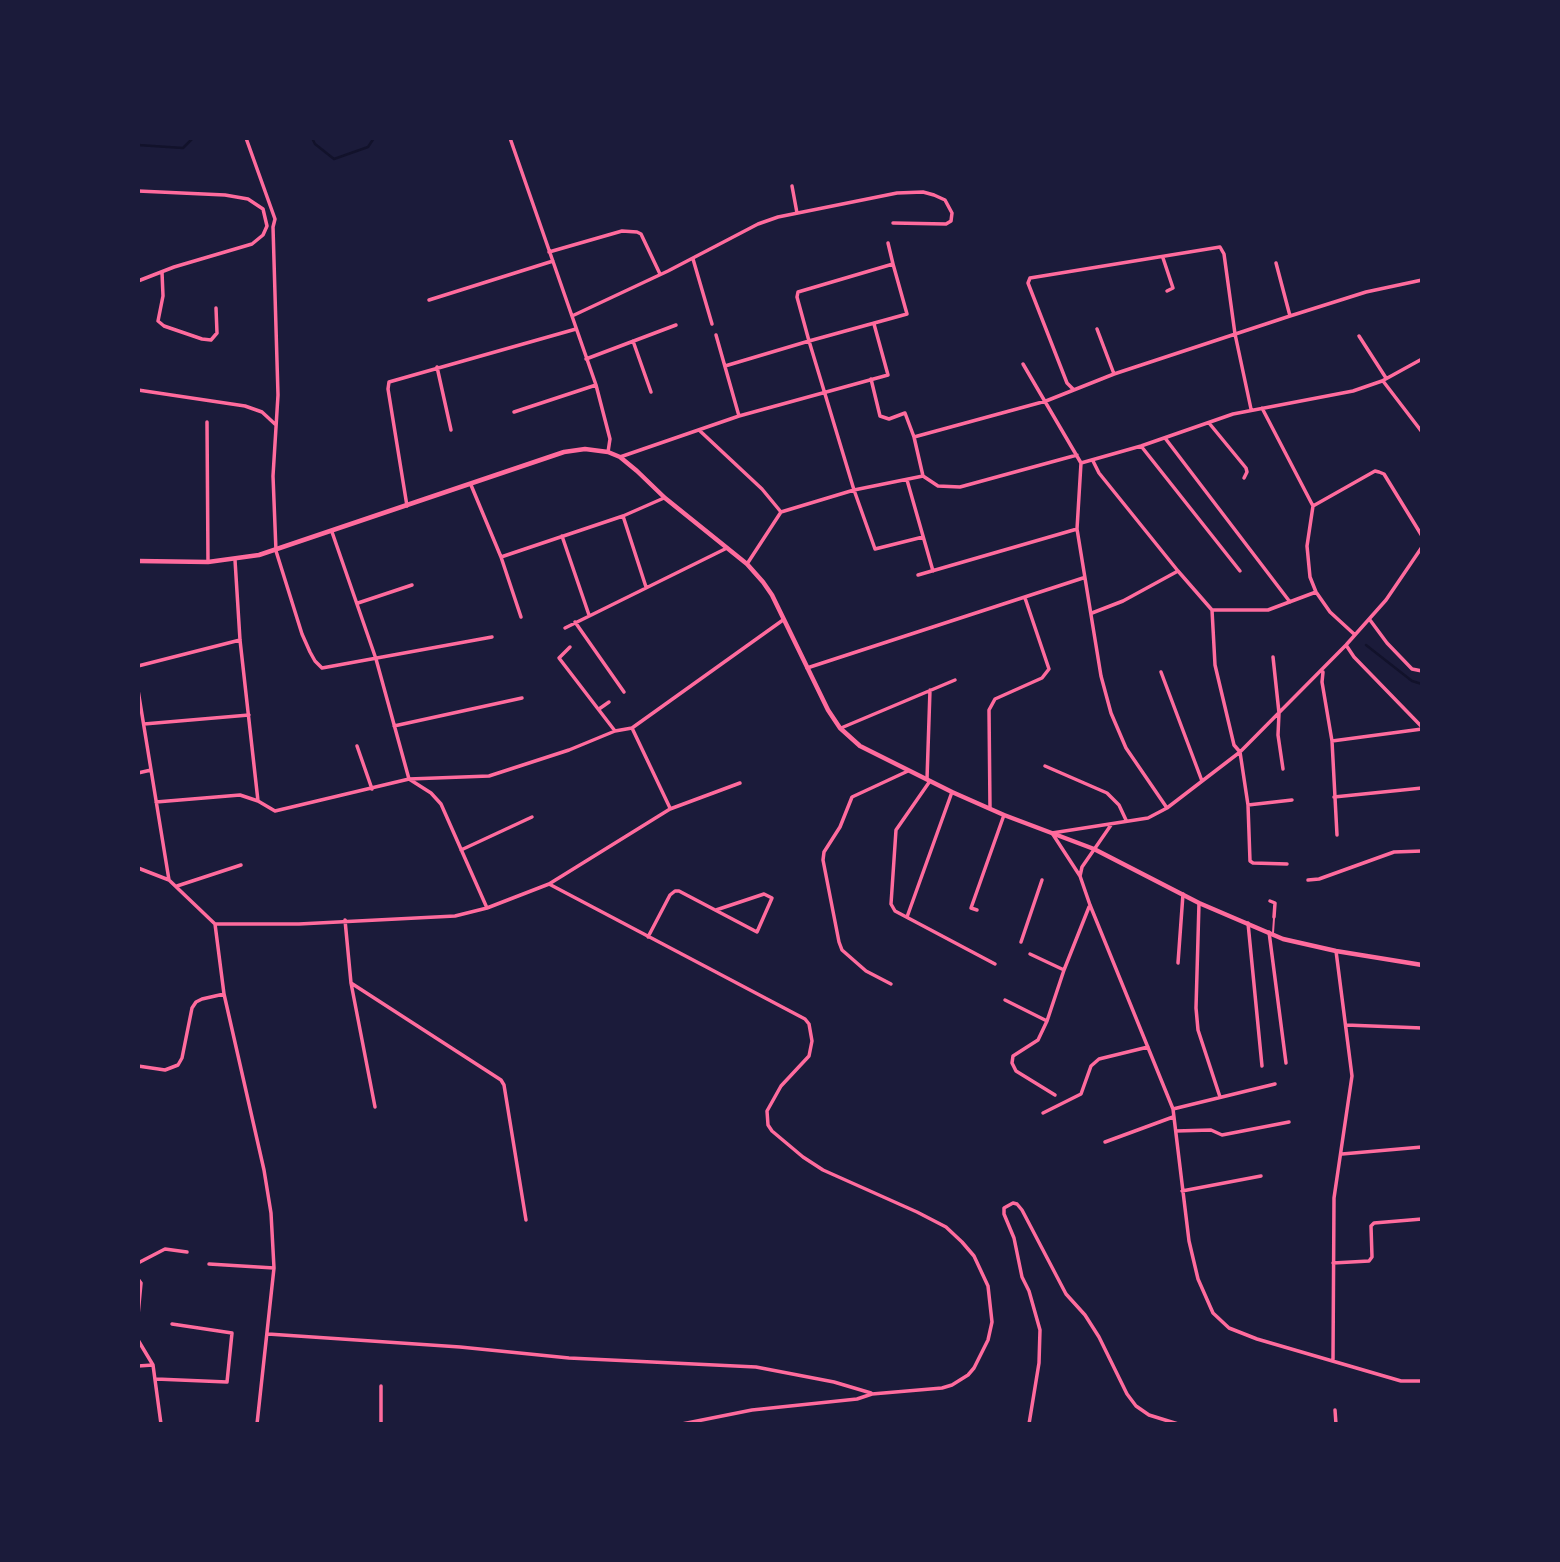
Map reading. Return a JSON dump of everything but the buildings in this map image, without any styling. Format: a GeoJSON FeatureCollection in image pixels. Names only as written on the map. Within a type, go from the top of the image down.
{"type":"FeatureCollection","features":[{"type":"Feature","properties":{"kind":"street"},"geometry":{"type":"LineString","coordinates":[[138,281],[252,244],[270,227],[274,213],[246,138]]}},
{"type":"Feature","properties":{"kind":"street"},"geometry":{"type":"LineString","coordinates":[[510,138],[596,386],[610,439],[608,452]]}},
{"type":"Feature","properties":{"kind":"street"},"geometry":{"type":"LineString","coordinates":[[792,186],[797,213]]}},
{"type":"Feature","properties":{"kind":"street"},"geometry":{"type":"LineString","coordinates":[[138,191],[225,195],[248,199],[263,209],[270,227],[278,395],[273,476],[276,551],[302,634],[314,661],[322,668],[492,637]]}},
{"type":"Feature","properties":{"kind":"street"},"geometry":{"type":"LineString","coordinates":[[572,316],[758,224],[797,213],[897,193],[923,192],[944,200],[952,213],[951,221],[946,224],[893,223]]}},
{"type":"Feature","properties":{"kind":"street"},"geometry":{"type":"LineString","coordinates":[[549,252],[621,231],[637,232],[641,234],[660,274]]}},
{"type":"Feature","properties":{"kind":"street"},"geometry":{"type":"LineString","coordinates":[[725,366],[907,314],[888,243]]}},
{"type":"Feature","properties":{"kind":"street"},"geometry":{"type":"LineString","coordinates":[[1074,390],[1067,383],[1028,284],[1030,278],[1218,247],[1222,248],[1235,334],[1251,409]]}},
{"type":"Feature","properties":{"kind":"street"},"geometry":{"type":"LineString","coordinates":[[693,258],[712,324]]}},
{"type":"Feature","properties":{"kind":"street"},"geometry":{"type":"LineString","coordinates":[[1163,258],[1172,288],[1167,291]]}},
{"type":"Feature","properties":{"kind":"street"},"geometry":{"type":"LineString","coordinates":[[429,300],[553,261]]}},
{"type":"Feature","properties":{"kind":"street"},"geometry":{"type":"LineString","coordinates":[[1276,263],[1290,316]]}},
{"type":"Feature","properties":{"kind":"street"},"geometry":{"type":"LineString","coordinates":[[894,264],[798,292],[798,302],[854,491],[875,549],[923,537]]}},
{"type":"Feature","properties":{"kind":"street"},"geometry":{"type":"LineString","coordinates":[[162,272],[163,296],[158,321],[164,326],[211,340],[217,333],[216,308]]}},
{"type":"Feature","properties":{"kind":"street"},"geometry":{"type":"LineString","coordinates":[[914,436],[1046,401],[1114,374],[1290,316],[1366,292],[1422,280]]}},
{"type":"Feature","properties":{"kind":"street"},"geometry":{"type":"LineString","coordinates":[[620,457],[739,416],[888,375],[874,323]]}},
{"type":"Feature","properties":{"kind":"street"},"geometry":{"type":"LineString","coordinates":[[586,359],[676,325]]}},
{"type":"Feature","properties":{"kind":"street"},"geometry":{"type":"LineString","coordinates":[[407,507],[389,382],[576,329]]}},
{"type":"Feature","properties":{"kind":"street"},"geometry":{"type":"LineString","coordinates":[[1097,329],[1114,374]]}},
{"type":"Feature","properties":{"kind":"street"},"geometry":{"type":"LineString","coordinates":[[716,335],[739,416]]}},
{"type":"Feature","properties":{"kind":"street"},"geometry":{"type":"LineString","coordinates":[[1359,336],[1384,380],[1422,432]]}},
{"type":"Feature","properties":{"kind":"street"},"geometry":{"type":"LineString","coordinates":[[633,341],[651,392]]}},
{"type":"Feature","properties":{"kind":"street"},"geometry":{"type":"LineString","coordinates":[[1081,463],[1142,446],[1251,409],[1353,391],[1384,380],[1422,359]]}},
{"type":"Feature","properties":{"kind":"street"},"geometry":{"type":"LineString","coordinates":[[1023,364],[1081,463],[1077,529],[1101,676],[1111,713],[1126,748],[1167,808]]}},
{"type":"Feature","properties":{"kind":"street"},"geometry":{"type":"LineString","coordinates":[[437,367],[451,430]]}},
{"type":"Feature","properties":{"kind":"street"},"geometry":{"type":"LineString","coordinates":[[872,379],[880,416],[889,419],[905,414],[914,436],[923,476],[938,486],[952,489],[1077,455]]}},
{"type":"Feature","properties":{"kind":"street"},"geometry":{"type":"LineString","coordinates":[[514,412],[596,386]]}},
{"type":"Feature","properties":{"kind":"street"},"geometry":{"type":"LineString","coordinates":[[138,390],[245,406],[262,412],[276,425]]}},
{"type":"Feature","properties":{"kind":"street"},"geometry":{"type":"LineString","coordinates":[[1262,408],[1313,506],[1307,546],[1310,577],[1331,612],[1354,634]]}},
{"type":"Feature","properties":{"kind":"street"},"geometry":{"type":"LineString","coordinates":[[207,422],[208,562]]}},
{"type":"Feature","properties":{"kind":"street"},"geometry":{"type":"LineString","coordinates":[[1209,423],[1246,468],[1244,478]]}},
{"type":"Feature","properties":{"kind":"street"},"geometry":{"type":"LineString","coordinates":[[698,429],[762,489],[781,512]]}},
{"type":"Feature","properties":{"kind":"street"},"geometry":{"type":"LineString","coordinates":[[1165,438],[1290,602]]}},
{"type":"Feature","properties":{"kind":"street"},"geometry":{"type":"LineString","coordinates":[[1142,446],[1240,571]]}},
{"type":"Feature","properties":{"kind":"street"},"geometry":{"type":"LineString","coordinates":[[138,561],[208,562],[235,560],[276,551],[564,452],[585,449],[608,452],[620,457],[665,498],[747,564],[772,595],[828,710],[840,728],[860,746],[1004,816],[1094,849],[1199,903],[1283,939],[1422,965]]}},
{"type":"Feature","properties":{"kind":"street"},"geometry":{"type":"LineString","coordinates":[[1093,461],[1099,473],[1212,610],[1215,665],[1234,745],[1240,752],[1248,805],[1250,861],[1287,864]]}},
{"type":"Feature","properties":{"kind":"street"},"geometry":{"type":"LineString","coordinates":[[1313,506],[1375,471],[1379,472],[1384,474],[1422,536]]}},
{"type":"Feature","properties":{"kind":"street"},"geometry":{"type":"LineString","coordinates":[[747,564],[781,512],[854,491],[923,476]]}},
{"type":"Feature","properties":{"kind":"street"},"geometry":{"type":"LineString","coordinates":[[907,480],[933,571]]}},
{"type":"Feature","properties":{"kind":"street"},"geometry":{"type":"LineString","coordinates":[[471,485],[501,557],[521,617]]}},
{"type":"Feature","properties":{"kind":"street"},"geometry":{"type":"LineString","coordinates":[[501,557],[623,516],[665,498]]}},
{"type":"Feature","properties":{"kind":"street"},"geometry":{"type":"LineString","coordinates":[[623,516],[646,587]]}},
{"type":"Feature","properties":{"kind":"street"},"geometry":{"type":"LineString","coordinates":[[918,575],[1077,529]]}},
{"type":"Feature","properties":{"kind":"street"},"geometry":{"type":"LineString","coordinates":[[332,532],[376,659],[409,779],[431,793],[441,804],[487,908]]}},
{"type":"Feature","properties":{"kind":"street"},"geometry":{"type":"LineString","coordinates":[[562,536],[589,615]]}},
{"type":"Feature","properties":{"kind":"street"},"geometry":{"type":"LineString","coordinates":[[565,628],[727,548]]}},
{"type":"Feature","properties":{"kind":"street"},"geometry":{"type":"LineString","coordinates":[[1052,833],[1148,818],[1167,808],[1240,752],[1346,645],[1386,600],[1422,548]]}},
{"type":"Feature","properties":{"kind":"street"},"geometry":{"type":"LineString","coordinates":[[235,560],[240,640],[258,801]]}},
{"type":"Feature","properties":{"kind":"street"},"geometry":{"type":"LineString","coordinates":[[1092,613],[1123,601],[1178,570]]}},
{"type":"Feature","properties":{"kind":"street"},"geometry":{"type":"LineString","coordinates":[[807,668],[1083,578]]}},
{"type":"Feature","properties":{"kind":"street"},"geometry":{"type":"LineString","coordinates":[[357,603],[412,585]]}},
{"type":"Feature","properties":{"kind":"street"},"geometry":{"type":"LineString","coordinates":[[1212,610],[1268,610],[1317,592]]}},
{"type":"Feature","properties":{"kind":"street"},"geometry":{"type":"LineString","coordinates":[[989,808],[989,710],[995,699],[1048,674],[1049,670],[1047,657],[1025,598]]}},
{"type":"Feature","properties":{"kind":"street"},"geometry":{"type":"LineString","coordinates":[[1369,619],[1412,669],[1422,671]]}},
{"type":"Feature","properties":{"kind":"street"},"geometry":{"type":"LineString","coordinates":[[156,802],[240,796],[258,801],[275,811],[409,779],[489,776],[569,750],[615,731],[632,728],[783,620]]}},
{"type":"Feature","properties":{"kind":"street"},"geometry":{"type":"LineString","coordinates":[[575,622],[624,692]]}},
{"type":"Feature","properties":{"kind":"street"},"geometry":{"type":"LineString","coordinates":[[138,666],[240,640]]}},
{"type":"Feature","properties":{"kind":"street"},"geometry":{"type":"LineString","coordinates":[[1346,645],[1354,657],[1422,728]]}},
{"type":"Feature","properties":{"kind":"street"},"geometry":{"type":"LineString","coordinates":[[570,647],[559,658],[615,731]]}},
{"type":"Feature","properties":{"kind":"street"},"geometry":{"type":"LineString","coordinates":[[1273,657],[1283,769]]}},
{"type":"Feature","properties":{"kind":"street"},"geometry":{"type":"LineString","coordinates":[[1323,670],[1322,682],[1332,741],[1337,835]]}},
{"type":"Feature","properties":{"kind":"street"},"geometry":{"type":"LineString","coordinates":[[1161,672],[1202,781]]}},
{"type":"Feature","properties":{"kind":"street"},"geometry":{"type":"LineString","coordinates":[[840,728],[955,680]]}},
{"type":"Feature","properties":{"kind":"street"},"geometry":{"type":"LineString","coordinates":[[138,690],[169,880]]}},
{"type":"Feature","properties":{"kind":"street"},"geometry":{"type":"LineString","coordinates":[[930,690],[928,780],[895,835],[891,904],[895,911],[995,964]]}},
{"type":"Feature","properties":{"kind":"street"},"geometry":{"type":"LineString","coordinates":[[394,726],[522,698]]}},
{"type":"Feature","properties":{"kind":"street"},"geometry":{"type":"LineString","coordinates":[[599,709],[609,702]]}},
{"type":"Feature","properties":{"kind":"street"},"geometry":{"type":"LineString","coordinates":[[144,724],[250,715]]}},
{"type":"Feature","properties":{"kind":"street"},"geometry":{"type":"LineString","coordinates":[[632,728],[670,809]]}},
{"type":"Feature","properties":{"kind":"street"},"geometry":{"type":"LineString","coordinates":[[1332,741],[1422,728]]}},
{"type":"Feature","properties":{"kind":"street"},"geometry":{"type":"LineString","coordinates":[[357,746],[372,789]]}},
{"type":"Feature","properties":{"kind":"street"},"geometry":{"type":"LineString","coordinates":[[1045,766],[1107,793],[1119,805],[1126,820]]}},
{"type":"Feature","properties":{"kind":"street"},"geometry":{"type":"LineString","coordinates":[[138,773],[151,770]]}},
{"type":"Feature","properties":{"kind":"street"},"geometry":{"type":"LineString","coordinates":[[891,984],[866,971],[842,950],[823,860],[824,852],[852,797],[908,771]]}},
{"type":"Feature","properties":{"kind":"street"},"geometry":{"type":"LineString","coordinates":[[215,924],[455,916],[487,908],[548,884],[670,809],[740,783]]}},
{"type":"Feature","properties":{"kind":"street"},"geometry":{"type":"LineString","coordinates":[[1334,797],[1422,788]]}},
{"type":"Feature","properties":{"kind":"street"},"geometry":{"type":"LineString","coordinates":[[906,917],[952,792]]}},
{"type":"Feature","properties":{"kind":"street"},"geometry":{"type":"LineString","coordinates":[[1248,805],[1292,800]]}},
{"type":"Feature","properties":{"kind":"street"},"geometry":{"type":"LineString","coordinates":[[977,910],[971,908],[1004,816]]}},
{"type":"Feature","properties":{"kind":"street"},"geometry":{"type":"LineString","coordinates":[[461,850],[532,817]]}},
{"type":"Feature","properties":{"kind":"street"},"geometry":{"type":"LineString","coordinates":[[1080,876],[1082,867],[1111,825]]}},
{"type":"Feature","properties":{"kind":"street"},"geometry":{"type":"LineString","coordinates":[[1052,833],[1080,876],[1173,1109],[1191,1252],[1204,1296],[1213,1313],[1236,1332],[1401,1381],[1422,1381]]}},
{"type":"Feature","properties":{"kind":"street"},"geometry":{"type":"LineString","coordinates":[[1308,880],[1319,879],[1394,852],[1422,851]]}},
{"type":"Feature","properties":{"kind":"street"},"geometry":{"type":"LineString","coordinates":[[177,886],[241,865]]}},
{"type":"Feature","properties":{"kind":"street"},"geometry":{"type":"LineString","coordinates":[[138,867],[169,880],[215,924],[224,994],[264,1170],[271,1213],[274,1268],[257,1424]]}},
{"type":"Feature","properties":{"kind":"street"},"geometry":{"type":"LineString","coordinates":[[1021,942],[1042,880]]}},
{"type":"Feature","properties":{"kind":"street"},"geometry":{"type":"LineString","coordinates":[[548,884],[805,1019],[811,1032],[811,1048],[804,1064],[780,1086],[770,1104],[767,1118],[772,1131],[823,1170],[946,1227],[974,1256],[983,1273],[992,1305],[992,1322],[982,1354],[968,1375],[952,1385],[872,1394],[857,1399],[752,1410],[682,1424]]}},
{"type":"Feature","properties":{"kind":"street"},"geometry":{"type":"LineString","coordinates":[[648,937],[674,891],[679,891],[757,932],[772,898],[764,894],[716,910]]}},
{"type":"Feature","properties":{"kind":"street"},"geometry":{"type":"LineString","coordinates":[[1178,963],[1183,894]]}},
{"type":"Feature","properties":{"kind":"street"},"geometry":{"type":"LineString","coordinates":[[1270,901],[1275,903],[1274,917]]}},
{"type":"Feature","properties":{"kind":"street"},"geometry":{"type":"LineString","coordinates":[[1199,903],[1196,1008],[1198,1030],[1220,1097]]}},
{"type":"Feature","properties":{"kind":"street"},"geometry":{"type":"LineString","coordinates":[[1055,1095],[1015,1070],[1013,1056],[1038,1040],[1090,905]]}},
{"type":"Feature","properties":{"kind":"street"},"geometry":{"type":"LineString","coordinates":[[345,920],[351,983],[375,1107]]}},
{"type":"Feature","properties":{"kind":"street"},"geometry":{"type":"LineString","coordinates":[[1248,923],[1262,1066]]}},
{"type":"Feature","properties":{"kind":"street"},"geometry":{"type":"LineString","coordinates":[[1271,933],[1286,1063]]}},
{"type":"Feature","properties":{"kind":"street"},"geometry":{"type":"LineString","coordinates":[[1333,1359],[1335,1198],[1352,1076],[1336,951]]}},
{"type":"Feature","properties":{"kind":"street"},"geometry":{"type":"LineString","coordinates":[[1030,954],[1064,970]]}},
{"type":"Feature","properties":{"kind":"street"},"geometry":{"type":"LineString","coordinates":[[351,983],[501,1080],[526,1220]]}},
{"type":"Feature","properties":{"kind":"street"},"geometry":{"type":"LineString","coordinates":[[138,1066],[165,1070],[178,1065],[182,1058],[192,1008],[202,999],[224,994]]}},
{"type":"Feature","properties":{"kind":"street"},"geometry":{"type":"LineString","coordinates":[[1006,1000],[1047,1021]]}},
{"type":"Feature","properties":{"kind":"street"},"geometry":{"type":"LineString","coordinates":[[1346,1025],[1422,1028]]}},
{"type":"Feature","properties":{"kind":"street"},"geometry":{"type":"LineString","coordinates":[[1043,1114],[1081,1094],[1091,1066],[1099,1059],[1148,1048]]}},
{"type":"Feature","properties":{"kind":"street"},"geometry":{"type":"LineString","coordinates":[[1173,1109],[1275,1084]]}},
{"type":"Feature","properties":{"kind":"street"},"geometry":{"type":"LineString","coordinates":[[1105,1142],[1173,1117]]}},
{"type":"Feature","properties":{"kind":"street"},"geometry":{"type":"LineString","coordinates":[[1176,1131],[1211,1130],[1222,1135],[1289,1122]]}},
{"type":"Feature","properties":{"kind":"street"},"geometry":{"type":"LineString","coordinates":[[1342,1154],[1422,1147]]}},
{"type":"Feature","properties":{"kind":"street"},"geometry":{"type":"LineString","coordinates":[[1182,1191],[1261,1176]]}},
{"type":"Feature","properties":{"kind":"street"},"geometry":{"type":"LineString","coordinates":[[1030,1424],[1039,1363],[1040,1330],[1030,1291],[1022,1277],[1014,1238],[1004,1214],[1004,1208],[1013,1203],[1022,1210],[1066,1294],[1085,1315],[1099,1338],[1127,1394],[1136,1406],[1149,1415],[1178,1424]]}},
{"type":"Feature","properties":{"kind":"street"},"geometry":{"type":"LineString","coordinates":[[1333,1263],[1370,1261],[1371,1226],[1374,1223],[1422,1219]]}},
{"type":"Feature","properties":{"kind":"street"},"geometry":{"type":"LineString","coordinates":[[138,1263],[164,1250],[187,1252]]}},
{"type":"Feature","properties":{"kind":"street"},"geometry":{"type":"LineString","coordinates":[[209,1264],[274,1268]]}},
{"type":"Feature","properties":{"kind":"street"},"geometry":{"type":"LineString","coordinates":[[138,1279],[141,1283],[138,1315]]}},
{"type":"Feature","properties":{"kind":"street"},"geometry":{"type":"LineString","coordinates":[[156,1379],[227,1382],[232,1333],[172,1324]]}},
{"type":"Feature","properties":{"kind":"street"},"geometry":{"type":"LineString","coordinates":[[268,1334],[460,1347],[569,1359],[756,1367],[834,1382],[872,1394]]}},
{"type":"Feature","properties":{"kind":"street"},"geometry":{"type":"LineString","coordinates":[[138,1340],[153,1364],[162,1424]]}},
{"type":"Feature","properties":{"kind":"street"},"geometry":{"type":"LineString","coordinates":[[138,1366],[153,1364]]}},
{"type":"Feature","properties":{"kind":"street"},"geometry":{"type":"LineString","coordinates":[[380,1424],[382,1386]]}},
{"type":"Feature","properties":{"kind":"street"},"geometry":{"type":"LineString","coordinates":[[1335,1410],[1336,1424]]}},
{"type":"Feature","properties":{"kind":"lane"},"geometry":{"type":"LineString","coordinates":[[1271,933],[1274,917]]}},
{"type":"Feature","properties":{"kind":"waterway"},"geometry":{"type":"LineString","coordinates":[[138,145],[183,148],[193,138]]}},
{"type":"Feature","properties":{"kind":"waterway"},"geometry":{"type":"LineString","coordinates":[[312,138],[315,144],[334,159],[368,147],[374,138]]}},
{"type":"Feature","properties":{"kind":"waterway"},"geometry":{"type":"LineString","coordinates":[[1366,645],[1412,681],[1422,684]]}}]}
